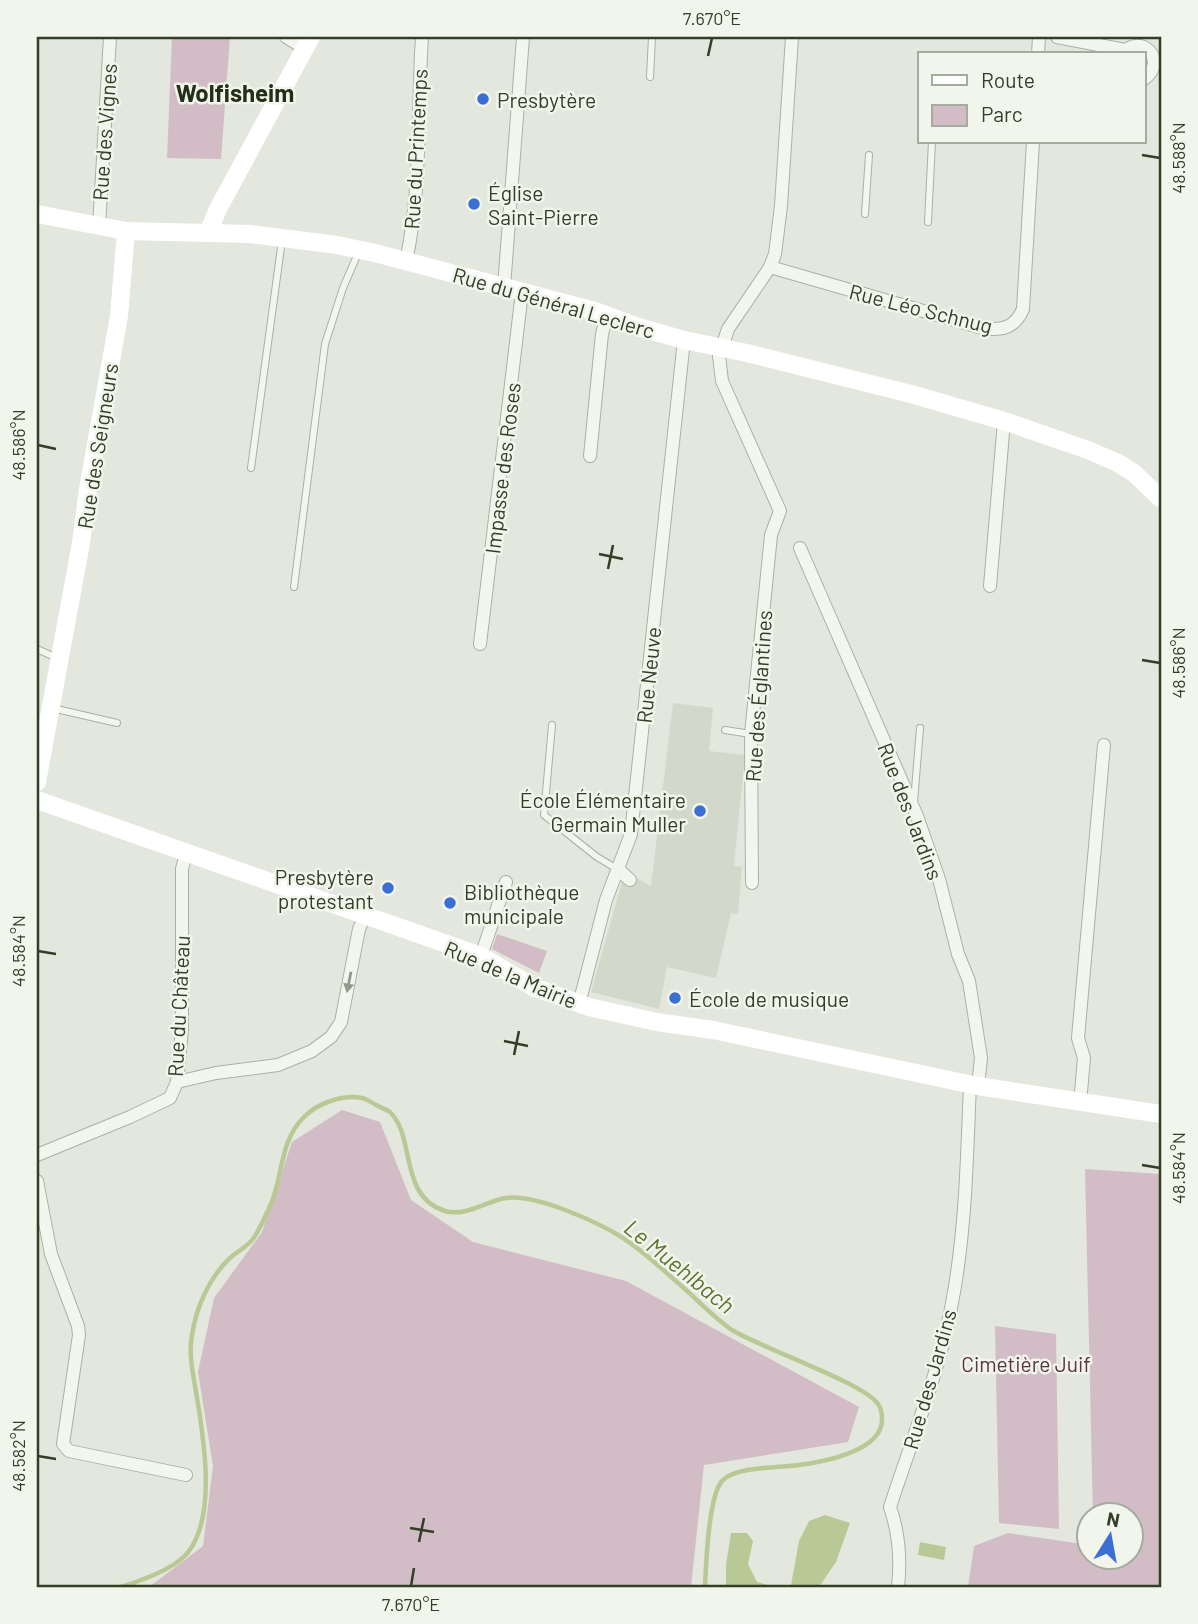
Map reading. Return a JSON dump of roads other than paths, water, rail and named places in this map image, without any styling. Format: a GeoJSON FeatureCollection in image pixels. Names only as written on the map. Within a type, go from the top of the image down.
{"type":"FeatureCollection","features":[{"type":"Feature","properties":{"kind":"main road"},"geometry":{"type":"LineString","coordinates":[[208,233],[218,209],[307,42]]}},
{"type":"Feature","properties":{"kind":"main road","name":"Rue du Général Leclerc"},"geometry":{"type":"LineString","coordinates":[[37,215],[126,230],[282,238],[360,249],[607,315],[684,340],[911,394],[1004,421],[1061,442],[1111,473],[1161,498]]}},
{"type":"Feature","properties":{"kind":"main road","name":"Rue des Seigneurs"},"geometry":{"type":"LineString","coordinates":[[37,782],[119,316],[126,230]]}},
{"type":"Feature","properties":{"kind":"main road","name":"Rue de la Mairie"},"geometry":{"type":"LineString","coordinates":[[37,800],[481,956],[533,987],[579,1004],[974,1085],[1161,1114]]}},
{"type":"Feature","properties":{"kind":"street","name":"Rue des Vignes"},"geometry":{"type":"LineString","coordinates":[[92,225],[110,37]]}},
{"type":"Feature","properties":{"kind":"street"},"geometry":{"type":"LineString","coordinates":[[286,37],[307,42]]}},
{"type":"Feature","properties":{"kind":"street","name":"Rue du Printemps"},"geometry":{"type":"LineString","coordinates":[[406,261],[415,181],[422,37]]}},
{"type":"Feature","properties":{"kind":"street","name":"Impasse des Roses"},"geometry":{"type":"LineString","coordinates":[[480,644],[513,290],[523,37]]}},
{"type":"Feature","properties":{"kind":"street"},"geometry":{"type":"LineString","coordinates":[[721,348],[728,329],[770,267],[778,238],[792,37]]}},
{"type":"Feature","properties":{"kind":"street"},"geometry":{"type":"LineString","coordinates":[[1057,37],[1123,52],[1129,47],[1140,46],[1150,51],[1153,56],[1154,67],[1146,77]]}},
{"type":"Feature","properties":{"kind":"street","name":"Rue Léo Schnug"},"geometry":{"type":"LineString","coordinates":[[770,267],[982,328],[1006,328],[1019,318],[1023,309],[1033,144]]}},
{"type":"Feature","properties":{"kind":"street"},"geometry":{"type":"LineString","coordinates":[[590,456],[602,334],[607,315]]}},
{"type":"Feature","properties":{"kind":"street","name":"Rue Neuve"},"geometry":{"type":"LineString","coordinates":[[579,1004],[606,901],[631,834],[684,340]]}},
{"type":"Feature","properties":{"kind":"street","name":"Rue des Églantines"},"geometry":{"type":"LineString","coordinates":[[721,348],[718,368],[722,381],[779,511],[771,535],[751,734],[751,883]]}},
{"type":"Feature","properties":{"kind":"street"},"geometry":{"type":"LineString","coordinates":[[989,586],[1004,421]]}},
{"type":"Feature","properties":{"kind":"street","name":"Rue des Jardins"},"geometry":{"type":"LineString","coordinates":[[800,548],[914,809],[939,878],[958,954],[969,981],[981,1058],[974,1085],[964,1225],[954,1294],[940,1358],[890,1507],[897,1528],[901,1567],[898,1587]]}},
{"type":"Feature","properties":{"kind":"street"},"geometry":{"type":"LineString","coordinates":[[1083,1103],[1084,1058],[1078,1038],[1104,745]]}},
{"type":"Feature","properties":{"kind":"street","name":"Rue du Château"},"geometry":{"type":"LineString","coordinates":[[37,1155],[130,1117],[170,1097],[177,1082],[181,1029],[182,869],[186,853]]}},
{"type":"Feature","properties":{"kind":"street"},"geometry":{"type":"LineString","coordinates":[[619,870],[629,880]]}},
{"type":"Feature","properties":{"kind":"street"},"geometry":{"type":"LineString","coordinates":[[481,956],[500,913],[506,882]]}},
{"type":"Feature","properties":{"kind":"street"},"geometry":{"type":"LineString","coordinates":[[177,1082],[216,1073],[278,1065],[312,1051],[331,1037],[341,1022],[359,929],[365,916]]}},
{"type":"Feature","properties":{"kind":"street"},"geometry":{"type":"LineString","coordinates":[[37,1181],[51,1254],[79,1335],[63,1444],[69,1451],[186,1475]]}},
{"type":"Feature","properties":{"kind":"street"},"geometry":{"type":"LineString","coordinates":[[37,1256],[51,1254]]}},
{"type":"Feature","properties":{"kind":"lane"},"geometry":{"type":"LineString","coordinates":[[650,77],[652,37]]}},
{"type":"Feature","properties":{"kind":"lane"},"geometry":{"type":"LineString","coordinates":[[928,222],[932,144]]}},
{"type":"Feature","properties":{"kind":"lane"},"geometry":{"type":"LineString","coordinates":[[865,214],[869,155]]}},
{"type":"Feature","properties":{"kind":"lane"},"geometry":{"type":"LineString","coordinates":[[251,468],[282,238]]}},
{"type":"Feature","properties":{"kind":"lane"},"geometry":{"type":"LineString","coordinates":[[293,587],[325,344],[343,288],[360,249]]}},
{"type":"Feature","properties":{"kind":"lane"},"geometry":{"type":"LineString","coordinates":[[37,649],[59,659]]}},
{"type":"Feature","properties":{"kind":"lane"},"geometry":{"type":"LineString","coordinates":[[50,708],[117,723]]}},
{"type":"Feature","properties":{"kind":"lane"},"geometry":{"type":"LineString","coordinates":[[552,725],[544,815],[597,857],[619,870]]}},
{"type":"Feature","properties":{"kind":"lane"},"geometry":{"type":"LineString","coordinates":[[914,809],[920,728]]}},
{"type":"Feature","properties":{"kind":"lane"},"geometry":{"type":"LineString","coordinates":[[726,730],[751,734]]}},
{"type":"Feature","properties":{"kind":"waterway","name":"Le Muehlbach"},"geometry":{"type":"LineString","coordinates":[[121,1587],[176,1563],[189,1551],[203,1518],[205,1455],[191,1343],[204,1294],[215,1275],[232,1256],[251,1242],[258,1231],[275,1193],[286,1147],[296,1126],[323,1104],[355,1097],[389,1111],[398,1123],[414,1180],[420,1193],[430,1203],[445,1211],[461,1212],[506,1198],[519,1198],[550,1205],[583,1217],[638,1248],[732,1330],[853,1386],[878,1404],[882,1417],[880,1430],[863,1447],[836,1458],[748,1470],[723,1480],[711,1514],[705,1587]]}},
{"type":"Feature","properties":{"kind":"place","name":"Presbytère"},"geometry":{"type":"Point","coordinates":[483,99]}},
{"type":"Feature","properties":{"kind":"place","name":"Église Saint-Pierre"},"geometry":{"type":"Point","coordinates":[474,204]}},
{"type":"Feature","properties":{"kind":"place","name":"École Élémentaire Germain Muller"},"geometry":{"type":"Point","coordinates":[700,811]}},
{"type":"Feature","properties":{"kind":"place","name":"Presbytère protestant"},"geometry":{"type":"Point","coordinates":[388,888]}},
{"type":"Feature","properties":{"kind":"place","name":"Bibliothèque municipale"},"geometry":{"type":"Point","coordinates":[450,903]}},
{"type":"Feature","properties":{"kind":"place","name":"École de musique"},"geometry":{"type":"Point","coordinates":[675,998]}},
{"type":"Feature","properties":{"kind":"district","name":"Wolfisheim"},"geometry":{"type":"Point","coordinates":[235,92]}},
{"type":"Feature","properties":{"kind":"park label","name":"Cimetière Juif"},"geometry":{"type":"Point","coordinates":[1026,1363]}}]}
